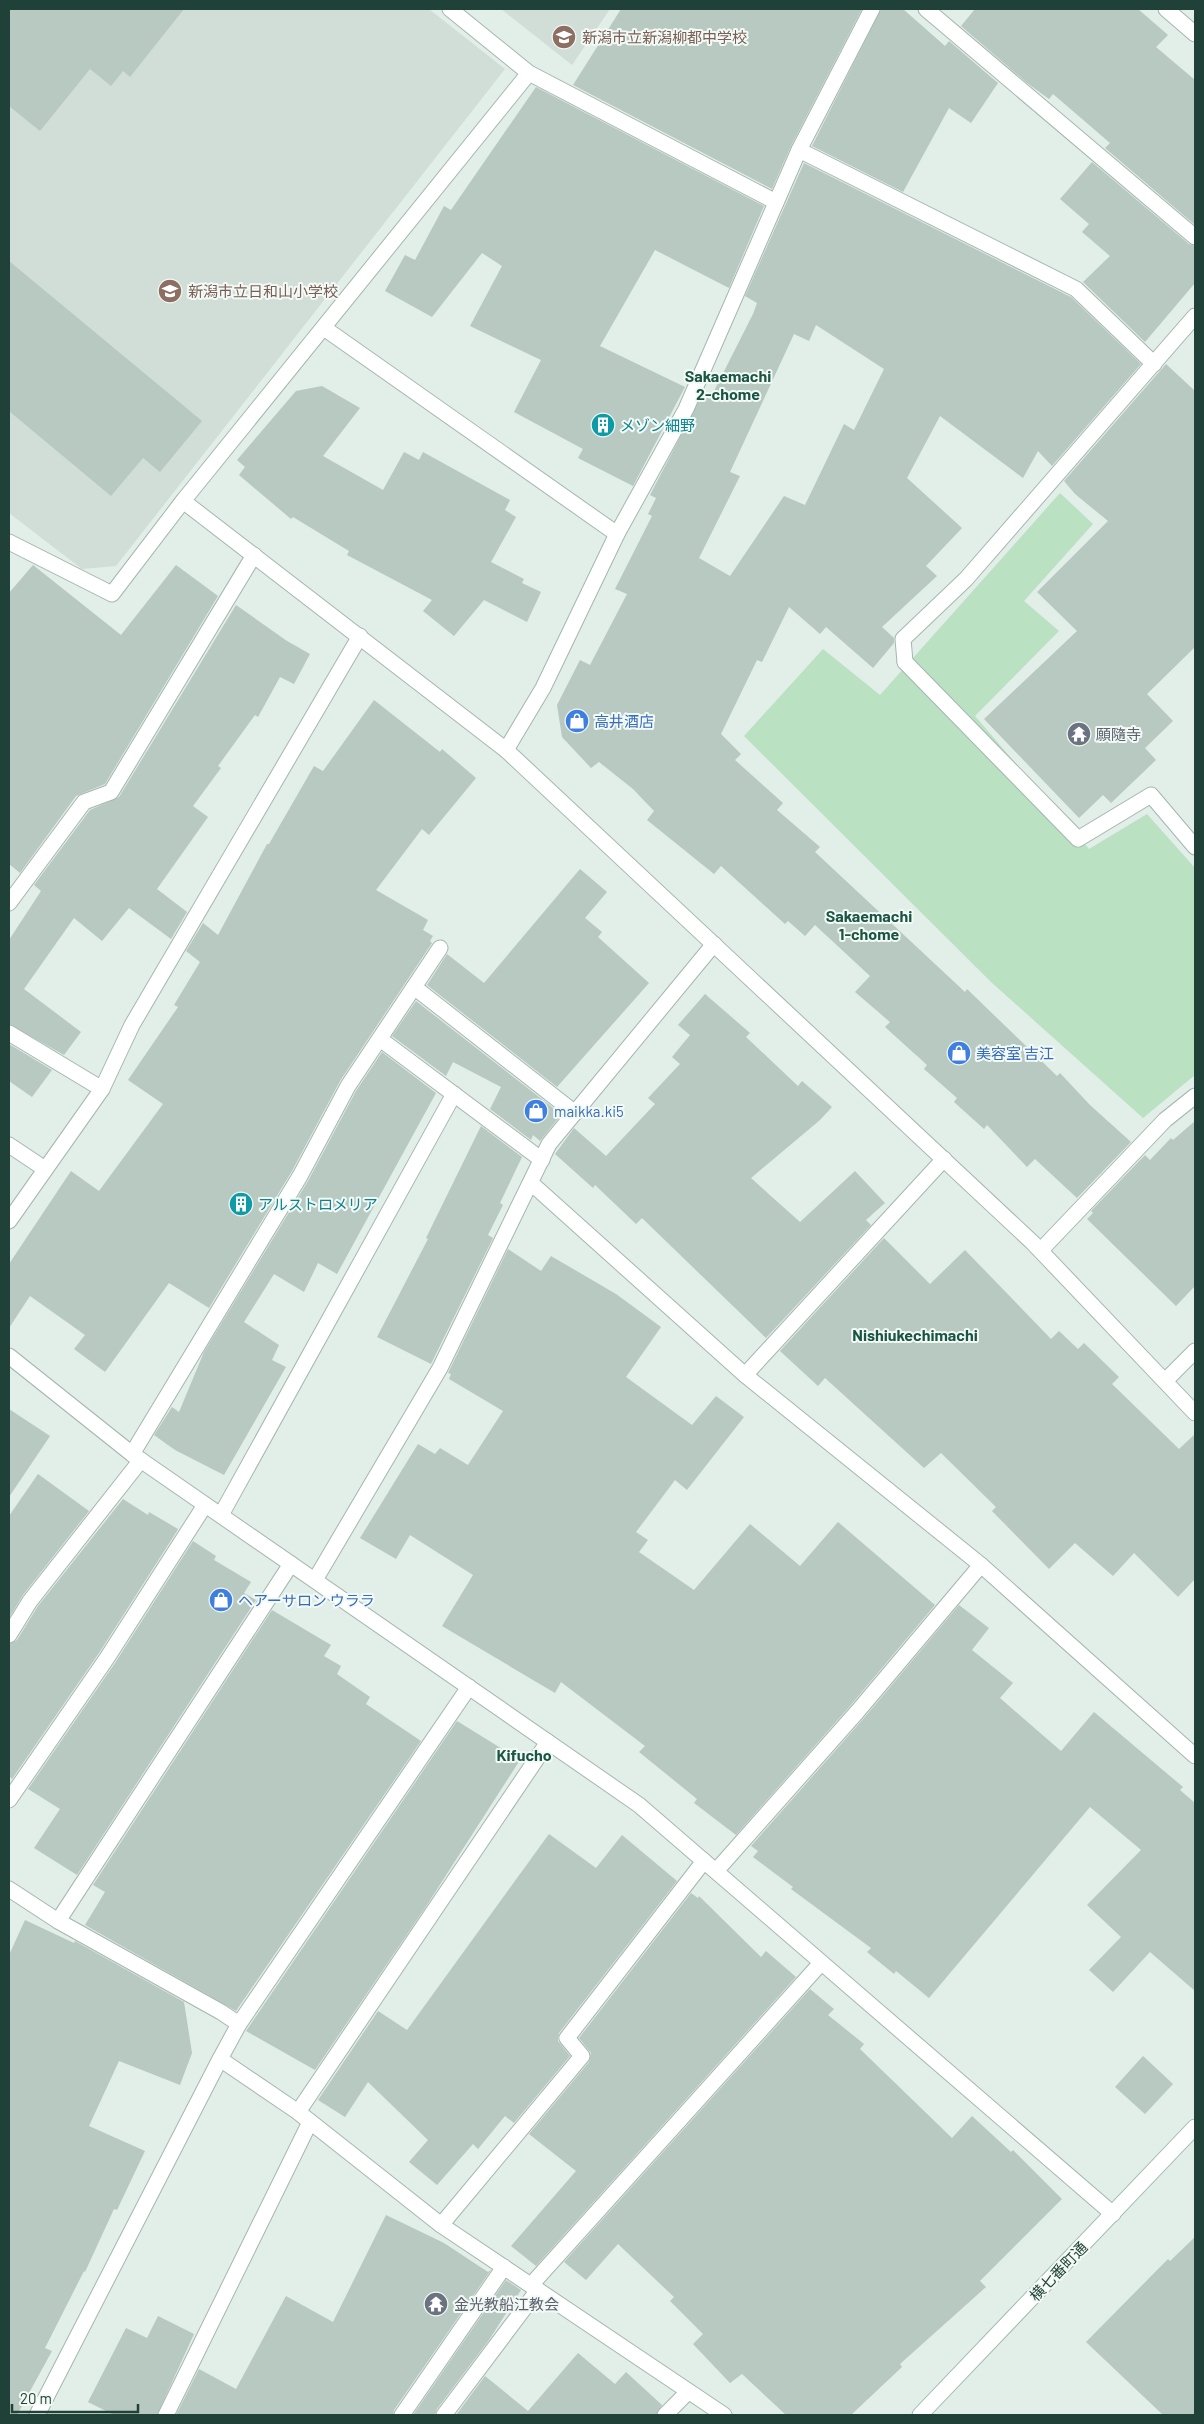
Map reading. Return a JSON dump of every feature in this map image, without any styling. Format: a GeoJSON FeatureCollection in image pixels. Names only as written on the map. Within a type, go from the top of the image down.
{"type":"FeatureCollection","features":[{"type":"Feature","properties":{"kind":"street"},"geometry":{"type":"LineString","coordinates":[[450,9],[529,73],[776,202]]}},
{"type":"Feature","properties":{"kind":"street"},"geometry":{"type":"LineString","coordinates":[[506,750],[543,688],[617,534],[686,409],[799,150],[872,9]]}},
{"type":"Feature","properties":{"kind":"street"},"geometry":{"type":"LineString","coordinates":[[926,9],[1195,237]]}},
{"type":"Feature","properties":{"kind":"street"},"geometry":{"type":"LineString","coordinates":[[1166,9],[1195,34]]}},
{"type":"Feature","properties":{"kind":"street"},"geometry":{"type":"LineString","coordinates":[[9,542],[112,594],[183,501],[529,73]]}},
{"type":"Feature","properties":{"kind":"street"},"geometry":{"type":"LineString","coordinates":[[799,150],[1076,289],[1154,364]]}},
{"type":"Feature","properties":{"kind":"street"},"geometry":{"type":"LineString","coordinates":[[1195,316],[966,579],[903,640],[905,662],[1078,839],[1151,794],[1195,847]]}},
{"type":"Feature","properties":{"kind":"street"},"geometry":{"type":"LineString","coordinates":[[324,328],[617,534]]}},
{"type":"Feature","properties":{"kind":"street"},"geometry":{"type":"LineString","coordinates":[[183,501],[506,750],[1041,1250],[1195,1413]]}},
{"type":"Feature","properties":{"kind":"street"},"geometry":{"type":"LineString","coordinates":[[9,903],[84,802],[111,792],[254,555]]}},
{"type":"Feature","properties":{"kind":"street"},"geometry":{"type":"LineString","coordinates":[[9,1221],[102,1089],[132,1025],[360,636]]}},
{"type":"Feature","properties":{"kind":"street"},"geometry":{"type":"LineString","coordinates":[[315,1580],[440,1368],[550,1144],[714,944]]}},
{"type":"Feature","properties":{"kind":"street"},"geometry":{"type":"LineString","coordinates":[[9,1635],[30,1601],[136,1457],[300,1176],[348,1086],[440,948]]}},
{"type":"Feature","properties":{"kind":"street"},"geometry":{"type":"LineString","coordinates":[[414,987],[575,1113]]}},
{"type":"Feature","properties":{"kind":"street"},"geometry":{"type":"LineString","coordinates":[[9,1034],[102,1089]]}},
{"type":"Feature","properties":{"kind":"street"},"geometry":{"type":"LineString","coordinates":[[380,1039],[542,1160]]}},
{"type":"Feature","properties":{"kind":"street"},"geometry":{"type":"LineString","coordinates":[[222,1515],[454,1094]]}},
{"type":"Feature","properties":{"kind":"street"},"geometry":{"type":"LineString","coordinates":[[1041,1250],[1165,1120],[1195,1096]]}},
{"type":"Feature","properties":{"kind":"street"},"geometry":{"type":"LineString","coordinates":[[9,1145],[46,1169]]}},
{"type":"Feature","properties":{"kind":"street"},"geometry":{"type":"LineString","coordinates":[[746,1375],[944,1159]]}},
{"type":"Feature","properties":{"kind":"street"},"geometry":{"type":"LineString","coordinates":[[531,1183],[746,1375],[981,1565],[1195,1756]]}},
{"type":"Feature","properties":{"kind":"street"},"geometry":{"type":"LineString","coordinates":[[1165,1381],[1195,1352]]}},
{"type":"Feature","properties":{"kind":"street"},"geometry":{"type":"LineString","coordinates":[[9,1356],[136,1457],[639,1805],[1113,2214]]}},
{"type":"Feature","properties":{"kind":"street"},"geometry":{"type":"LineString","coordinates":[[9,1800],[107,1658],[206,1505]]}},
{"type":"Feature","properties":{"kind":"street"},"geometry":{"type":"LineString","coordinates":[[58,1921],[292,1564]]}},
{"type":"Feature","properties":{"kind":"street"},"geometry":{"type":"LineString","coordinates":[[716,1871],[857,1712],[981,1565]]}},
{"type":"Feature","properties":{"kind":"street"},"geometry":{"type":"LineString","coordinates":[[37,2415],[239,2024],[469,1687]]}},
{"type":"Feature","properties":{"kind":"street"},"geometry":{"type":"LineString","coordinates":[[298,2112],[548,1742]]}},
{"type":"Feature","properties":{"kind":"street"},"geometry":{"type":"LineString","coordinates":[[441,2225],[582,2056],[567,2038],[704,1861]]}},
{"type":"Feature","properties":{"kind":"street"},"geometry":{"type":"LineString","coordinates":[[9,1889],[58,1921],[221,2012],[239,2024]]}},
{"type":"Feature","properties":{"kind":"street"},"geometry":{"type":"LineString","coordinates":[[444,2415],[534,2288],[821,1963]]}},
{"type":"Feature","properties":{"kind":"street"},"geometry":{"type":"LineString","coordinates":[[220,2059],[298,2112],[441,2225],[724,2415]]}},
{"type":"Feature","properties":{"kind":"street"},"geometry":{"type":"LineString","coordinates":[[166,2415],[310,2122]]}},
{"type":"Feature","properties":{"kind":"street","name":"横七番町通"},"geometry":{"type":"LineString","coordinates":[[920,2415],[1195,2127]]}},
{"type":"Feature","properties":{"kind":"street"},"geometry":{"type":"LineString","coordinates":[[402,2415],[504,2267]]}},
{"type":"Feature","properties":{"kind":"street"},"geometry":{"type":"LineString","coordinates":[[665,2415],[688,2392]]}},
{"type":"Feature","properties":{"kind":"shaded area","name":"新潟市立日和山小学校"},"geometry":{"type":"Polygon","coordinates":[[[9,9],[429,9],[505,69],[116,566],[82,569],[9,513],[9,9]]]}},
{"type":"Feature","properties":{"kind":"shaded area","name":"新潟市立新潟柳都中学校"},"geometry":{"type":"Polygon","coordinates":[[[501,9],[610,9],[572,65],[501,9]]]}},
{"type":"Feature","properties":{"kind":"green space"},"geometry":{"type":"Polygon","coordinates":[[[1060,493],[1093,524],[1024,601],[1059,631],[975,716],[1089,849],[1147,814],[1195,868],[1195,1075],[1143,1118],[991,982],[744,736],[823,649],[880,695],[1060,493]]]}},
{"type":"Feature","properties":{"kind":"building"},"geometry":{"type":"Polygon","coordinates":[[[9,9],[184,9],[130,77],[123,71],[111,86],[90,69],[40,131],[9,106],[9,9]]]}},
{"type":"Feature","properties":{"kind":"building"},"geometry":{"type":"Polygon","coordinates":[[[621,9],[862,9],[791,146],[772,189],[573,85],[621,9]]]}},
{"type":"Feature","properties":{"kind":"building"},"geometry":{"type":"Polygon","coordinates":[[[881,9],[903,9],[945,46],[949,41],[998,83],[971,123],[949,108],[903,192],[812,146],[881,9]]]}},
{"type":"Feature","properties":{"kind":"building"},"geometry":{"type":"Polygon","coordinates":[[[975,9],[1138,9],[1168,35],[1156,47],[1195,80],[1195,225],[1105,148],[1110,143],[1053,94],[1049,99],[1027,83],[961,26],[975,9]]]}},
{"type":"Feature","properties":{"kind":"building"},"geometry":{"type":"Polygon","coordinates":[[[536,87],[764,206],[729,288],[655,250],[600,346],[685,387],[633,486],[578,458],[583,449],[514,412],[541,360],[470,326],[502,266],[482,253],[432,317],[385,291],[405,255],[415,260],[444,206],[451,210],[536,87]]]}},
{"type":"Feature","properties":{"kind":"building"},"geometry":{"type":"Polygon","coordinates":[[[1092,162],[1189,244],[1195,246],[1195,283],[1145,342],[1083,282],[1110,256],[1082,232],[1089,224],[1060,199],[1092,162]]]}},
{"type":"Feature","properties":{"kind":"building"},"geometry":{"type":"Polygon","coordinates":[[[804,163],[1071,297],[1141,364],[1052,466],[1038,451],[1023,478],[940,416],[907,478],[962,528],[926,566],[937,576],[882,627],[894,638],[894,643],[873,668],[826,627],[820,634],[789,607],[762,662],[757,660],[721,734],[741,754],[735,760],[783,803],[777,810],[820,847],[815,852],[965,992],[967,989],[1057,1076],[1060,1073],[1090,1105],[1131,1142],[1077,1198],[1035,1159],[1027,1167],[987,1125],[984,1129],[954,1102],[957,1098],[924,1069],[927,1065],[885,1027],[890,1022],[855,992],[870,976],[815,925],[805,936],[788,921],[785,924],[721,866],[714,874],[647,820],[654,811],[633,789],[599,762],[591,768],[562,737],[557,705],[580,660],[590,665],[627,594],[615,589],[652,516],[648,514],[656,498],[650,495],[702,395],[710,399],[753,314],[757,303],[745,296],[804,163]],[[816,325],[809,341],[794,334],[730,472],[740,476],[699,558],[730,576],[784,496],[805,505],[844,424],[854,430],[884,369],[816,325]]]}},
{"type":"Feature","properties":{"kind":"building"},"geometry":{"type":"Polygon","coordinates":[[[9,261],[202,421],[160,472],[143,458],[111,496],[9,411],[9,261]]]}},
{"type":"Feature","properties":{"kind":"building"},"geometry":{"type":"Polygon","coordinates":[[[1166,364],[1195,391],[1195,647],[1147,694],[1173,721],[1145,748],[1156,760],[1111,803],[1103,795],[1079,818],[984,719],[1077,631],[1037,592],[1108,521],[1075,494],[1064,481],[1166,364]]]}},
{"type":"Feature","properties":{"kind":"building"},"geometry":{"type":"Polygon","coordinates":[[[322,386],[360,408],[323,456],[383,490],[404,452],[419,460],[423,452],[510,500],[505,510],[516,517],[491,562],[524,579],[522,583],[541,592],[527,622],[484,600],[454,636],[423,611],[432,600],[347,555],[349,551],[293,517],[291,519],[239,475],[245,467],[237,460],[296,391],[322,386]]]}},
{"type":"Feature","properties":{"kind":"building"},"geometry":{"type":"Polygon","coordinates":[[[33,565],[121,635],[176,565],[218,596],[105,784],[76,796],[20,873],[9,864],[9,593],[33,565]]]}},
{"type":"Feature","properties":{"kind":"building"},"geometry":{"type":"Polygon","coordinates":[[[236,605],[287,641],[310,654],[294,684],[280,677],[258,717],[255,715],[218,766],[221,768],[193,806],[208,817],[157,889],[187,912],[171,939],[129,908],[102,941],[74,918],[24,989],[81,1032],[64,1055],[9,1024],[9,940],[41,891],[34,885],[90,810],[119,797],[236,605]]]}},
{"type":"Feature","properties":{"kind":"building"},"geometry":{"type":"Polygon","coordinates":[[[374,700],[440,752],[442,749],[476,778],[429,835],[422,829],[376,890],[428,920],[423,930],[433,936],[430,941],[432,943],[340,1081],[292,1171],[209,1308],[169,1283],[105,1372],[74,1349],[85,1335],[30,1296],[9,1328],[9,1264],[71,1171],[99,1191],[163,1104],[128,1080],[178,1007],[174,1005],[200,962],[186,951],[203,923],[218,935],[267,844],[269,844],[314,766],[323,771],[374,700]]]}},
{"type":"Feature","properties":{"kind":"building"},"geometry":{"type":"Polygon","coordinates":[[[580,869],[607,892],[585,918],[602,932],[598,937],[649,983],[557,1087],[427,985],[447,954],[484,983],[580,869]]]}},
{"type":"Feature","properties":{"kind":"building"},"geometry":{"type":"Polygon","coordinates":[[[705,994],[750,1033],[746,1037],[798,1086],[802,1081],[832,1107],[820,1120],[751,1178],[800,1222],[855,1171],[885,1203],[866,1220],[871,1225],[766,1338],[642,1218],[636,1224],[595,1185],[593,1188],[555,1154],[574,1128],[606,1156],[655,1104],[648,1098],[680,1064],[672,1057],[690,1035],[678,1025],[705,994]]]}},
{"type":"Feature","properties":{"kind":"building"},"geometry":{"type":"Polygon","coordinates":[[[416,1001],[552,1107],[560,1116],[540,1141],[533,1135],[531,1140],[490,1109],[501,1087],[453,1062],[446,1076],[392,1036],[416,1001]]]}},
{"type":"Feature","properties":{"kind":"building"},"geometry":{"type":"Polygon","coordinates":[[[9,1044],[52,1070],[32,1097],[9,1081],[9,1044]]]}},
{"type":"Feature","properties":{"kind":"building"},"geometry":{"type":"Polygon","coordinates":[[[382,1052],[436,1093],[337,1274],[318,1263],[304,1292],[274,1274],[244,1322],[279,1345],[272,1360],[286,1367],[224,1475],[175,1450],[154,1435],[172,1407],[179,1412],[204,1352],[308,1181],[356,1091],[382,1052]]]}},
{"type":"Feature","properties":{"kind":"building"},"geometry":{"type":"Polygon","coordinates":[[[1195,1121],[1195,1286],[1176,1306],[1087,1219],[1093,1213],[1091,1211],[1145,1155],[1150,1160],[1171,1138],[1173,1140],[1195,1121]]]}},
{"type":"Feature","properties":{"kind":"building"},"geometry":{"type":"Polygon","coordinates":[[[481,1126],[522,1157],[500,1203],[503,1205],[488,1235],[493,1238],[431,1364],[377,1337],[428,1239],[426,1238],[481,1126]]]}},
{"type":"Feature","properties":{"kind":"building"},"geometry":{"type":"Polygon","coordinates":[[[884,1238],[930,1284],[965,1250],[1051,1339],[1059,1331],[1078,1349],[1084,1343],[1119,1377],[1112,1384],[1179,1449],[1195,1434],[1195,1579],[1178,1597],[1134,1553],[1113,1576],[1075,1543],[1049,1569],[992,1511],[996,1507],[941,1453],[924,1468],[825,1378],[818,1386],[780,1351],[884,1238]]]}},
{"type":"Feature","properties":{"kind":"building"},"geometry":{"type":"Polygon","coordinates":[[[508,1249],[541,1271],[551,1256],[616,1294],[661,1327],[626,1377],[692,1425],[716,1396],[744,1417],[687,1490],[675,1480],[636,1532],[648,1540],[639,1552],[694,1590],[750,1524],[800,1566],[838,1522],[935,1605],[850,1706],[736,1835],[694,1803],[697,1799],[639,1752],[645,1746],[561,1682],[555,1693],[442,1626],[473,1575],[410,1535],[396,1559],[360,1538],[418,1444],[435,1454],[440,1448],[468,1465],[503,1411],[449,1379],[451,1374],[448,1373],[508,1249]]]}},
{"type":"Feature","properties":{"kind":"building"},"geometry":{"type":"Polygon","coordinates":[[[9,1409],[50,1436],[9,1497],[9,1409]]]}},
{"type":"Feature","properties":{"kind":"building"},"geometry":{"type":"Polygon","coordinates":[[[38,1474],[89,1511],[23,1595],[9,1618],[9,1516],[38,1474]]]}},
{"type":"Feature","properties":{"kind":"building"},"geometry":{"type":"Polygon","coordinates":[[[123,1499],[148,1515],[149,1512],[178,1529],[99,1653],[12,1779],[9,1776],[9,1644],[17,1640],[38,1606],[123,1499]]]}},
{"type":"Feature","properties":{"kind":"building"},"geometry":{"type":"Polygon","coordinates":[[[193,1541],[216,1556],[214,1560],[251,1582],[244,1593],[256,1600],[77,1875],[34,1848],[60,1809],[28,1789],[115,1663],[193,1541]]]}},
{"type":"Feature","properties":{"kind":"building"},"geometry":{"type":"Polygon","coordinates":[[[959,1605],[989,1628],[972,1650],[1013,1683],[1000,1698],[1061,1751],[1094,1712],[1183,1787],[1180,1790],[1195,1803],[1195,1991],[1150,1952],[1113,1992],[1089,1970],[1121,1937],[1087,1905],[1141,1850],[1090,1807],[929,1998],[896,1971],[894,1974],[867,1952],[871,1948],[791,1889],[793,1887],[753,1857],[758,1851],[751,1846],[864,1718],[959,1605]]]}},
{"type":"Feature","properties":{"kind":"building"},"geometry":{"type":"Polygon","coordinates":[[[272,1610],[331,1645],[324,1656],[341,1666],[337,1674],[370,1697],[366,1704],[421,1741],[236,2011],[85,1925],[105,1892],[93,1885],[272,1610]]]}},
{"type":"Feature","properties":{"kind":"building"},"geometry":{"type":"Polygon","coordinates":[[[457,1721],[520,1760],[425,1908],[315,2070],[246,2031],[457,1721]]]}},
{"type":"Feature","properties":{"kind":"building"},"geometry":{"type":"Polygon","coordinates":[[[549,1834],[596,1868],[622,1835],[677,1881],[559,2033],[558,2041],[570,2056],[514,2123],[505,2116],[478,2149],[473,2144],[437,2185],[409,2162],[428,2140],[368,2082],[345,2117],[318,2100],[378,2011],[407,2030],[549,1834]]]}},
{"type":"Feature","properties":{"kind":"building"},"geometry":{"type":"Polygon","coordinates":[[[691,1893],[698,1898],[699,1896],[761,1957],[766,1951],[796,1977],[536,2266],[511,2246],[576,2171],[529,2134],[589,2062],[591,2053],[579,2038],[691,1893]]]}},
{"type":"Feature","properties":{"kind":"building"},"geometry":{"type":"Polygon","coordinates":[[[25,1920],[74,1943],[75,1941],[184,2002],[192,2053],[180,2085],[119,2061],[89,2126],[145,2151],[117,2210],[114,2209],[85,2272],[45,2348],[52,2351],[17,2415],[9,2415],[9,1955],[25,1920]]]}},
{"type":"Feature","properties":{"kind":"building"},"geometry":{"type":"Polygon","coordinates":[[[810,1989],[834,2009],[828,2015],[864,2044],[860,2049],[952,2138],[972,2116],[1011,2152],[1013,2150],[1062,2199],[980,2281],[986,2287],[900,2364],[902,2367],[851,2415],[786,2415],[742,2374],[730,2383],[693,2344],[703,2334],[670,2301],[674,2297],[618,2244],[586,2280],[564,2262],[810,1989]]]}},
{"type":"Feature","properties":{"kind":"building"},"geometry":{"type":"Polygon","coordinates":[[[1143,2056],[1173,2084],[1145,2114],[1115,2087],[1143,2056]]]}},
{"type":"Feature","properties":{"kind":"building"},"geometry":{"type":"Polygon","coordinates":[[[386,2215],[444,2243],[488,2272],[491,2270],[394,2410],[393,2415],[176,2415],[199,2369],[236,2389],[286,2296],[333,2322],[386,2215]]]}},
{"type":"Feature","properties":{"kind":"building"},"geometry":{"type":"Polygon","coordinates":[[[1195,2237],[1195,2415],[1163,2415],[1086,2342],[1168,2259],[1170,2261],[1195,2237]]]}},
{"type":"Feature","properties":{"kind":"building"},"geometry":{"type":"Polygon","coordinates":[[[506,2280],[521,2290],[489,2340],[437,2409],[435,2415],[413,2415],[506,2280]]]}},
{"type":"Feature","properties":{"kind":"building"},"geometry":{"type":"Polygon","coordinates":[[[158,2316],[194,2334],[157,2415],[114,2415],[88,2402],[126,2328],[147,2338],[158,2316]]]}},
{"type":"Feature","properties":{"kind":"building"},"geometry":{"type":"Polygon","coordinates":[[[578,2353],[615,2384],[626,2372],[662,2405],[656,2415],[456,2415],[485,2376],[528,2411],[578,2353]]]}},
{"type":"Feature","properties":{"kind":"place","name":"新潟市立新潟柳都中学校"},"geometry":{"type":"Point","coordinates":[564,37]}},
{"type":"Feature","properties":{"kind":"place","name":"新潟市立日和山小学校"},"geometry":{"type":"Point","coordinates":[170,291]}},
{"type":"Feature","properties":{"kind":"place","name":"メゾン細野"},"geometry":{"type":"Point","coordinates":[603,425]}},
{"type":"Feature","properties":{"kind":"place","name":"高井酒店"},"geometry":{"type":"Point","coordinates":[577,721]}},
{"type":"Feature","properties":{"kind":"place","name":"願隨寺"},"geometry":{"type":"Point","coordinates":[1079,734]}},
{"type":"Feature","properties":{"kind":"place","name":"美容室 吉江"},"geometry":{"type":"Point","coordinates":[959,1053]}},
{"type":"Feature","properties":{"kind":"place","name":"maikka.ki5"},"geometry":{"type":"Point","coordinates":[536,1111]}},
{"type":"Feature","properties":{"kind":"place","name":"アルストロメリア"},"geometry":{"type":"Point","coordinates":[241,1204]}},
{"type":"Feature","properties":{"kind":"place","name":"ヘアーサロン ウララ"},"geometry":{"type":"Point","coordinates":[221,1600]}},
{"type":"Feature","properties":{"kind":"place","name":"金光教船江教会"},"geometry":{"type":"Point","coordinates":[436,2304]}},
{"type":"Feature","properties":{"kind":"district","name":"Sakaemachi 2-chome"},"geometry":{"type":"Point","coordinates":[728,384]}},
{"type":"Feature","properties":{"kind":"district","name":"Sakaemachi 1-chome"},"geometry":{"type":"Point","coordinates":[869,924]}},
{"type":"Feature","properties":{"kind":"district","name":"Nishiukechimachi"},"geometry":{"type":"Point","coordinates":[915,1334]}},
{"type":"Feature","properties":{"kind":"district","name":"Kifucho"},"geometry":{"type":"Point","coordinates":[524,1754]}}]}
